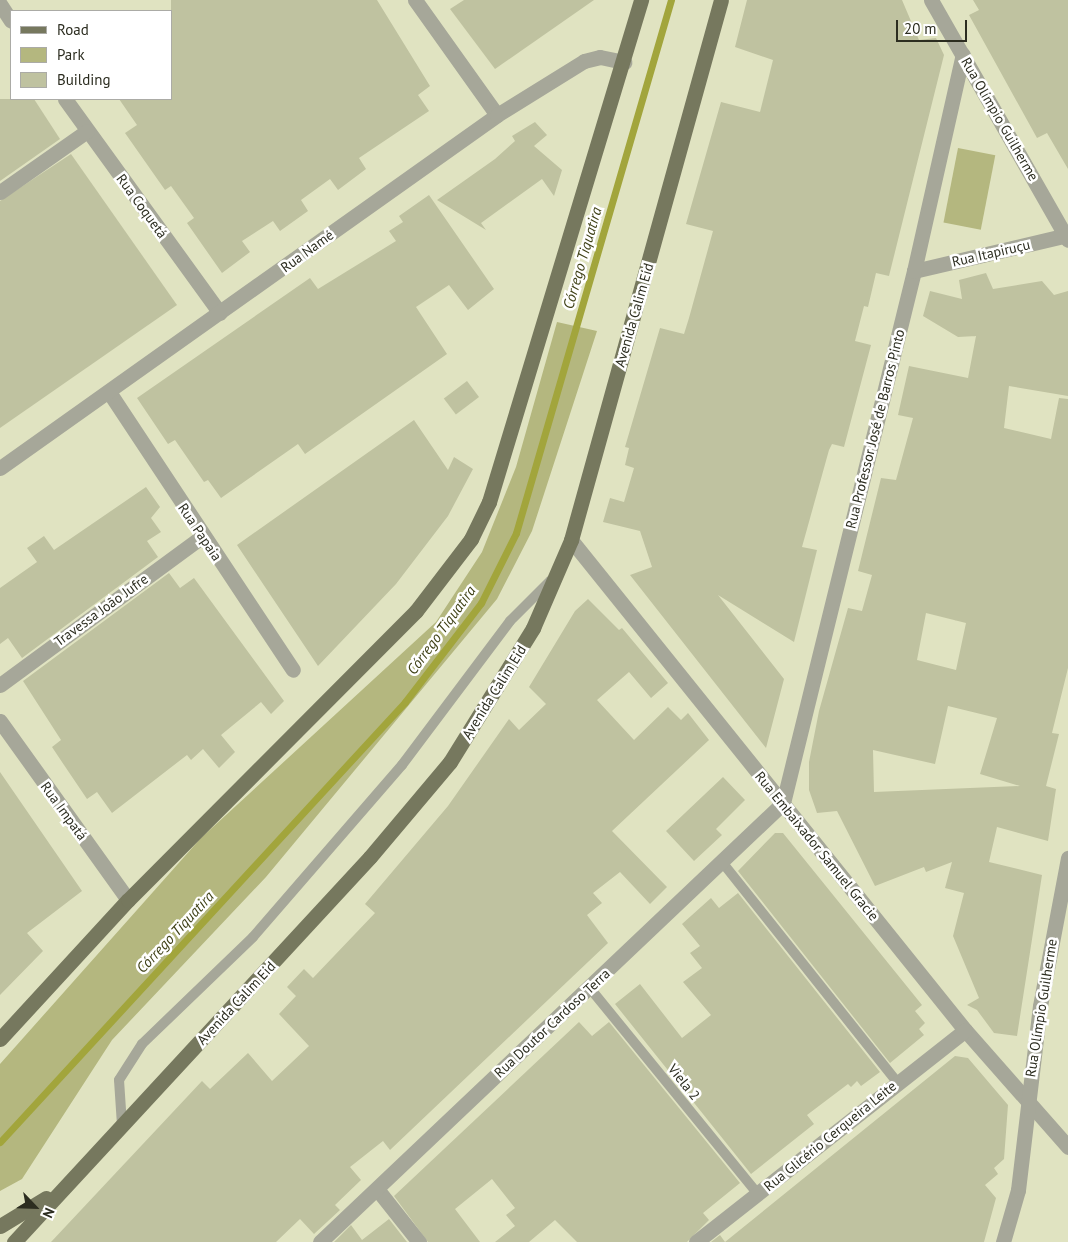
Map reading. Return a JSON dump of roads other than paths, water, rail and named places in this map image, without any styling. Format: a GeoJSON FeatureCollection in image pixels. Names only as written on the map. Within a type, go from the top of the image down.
{"type":"FeatureCollection","features":[{"type":"Feature","properties":{"kind":"main road"},"geometry":{"type":"LineString","coordinates":[[0,1039],[128,900],[416,610],[470,540],[489,502],[624,62],[641,0]]}},
{"type":"Feature","properties":{"kind":"main road","name":"Avenida Calim Eid"},"geometry":{"type":"LineString","coordinates":[[14,1242],[370,857],[450,762],[528,636],[558,573],[571,540],[720,0]]}},
{"type":"Feature","properties":{"kind":"main road"},"geometry":{"type":"LineString","coordinates":[[0,1226],[66,1184]]}},
{"type":"Feature","properties":{"kind":"street"},"geometry":{"type":"LineString","coordinates":[[415,0],[496,115]]}},
{"type":"Feature","properties":{"kind":"street","name":"Rua Olímpio Guilherme"},"geometry":{"type":"LineString","coordinates":[[930,0],[1067,237]]}},
{"type":"Feature","properties":{"kind":"street"},"geometry":{"type":"LineString","coordinates":[[0,4],[10,19]]}},
{"type":"Feature","properties":{"kind":"street","name":"Rua Professor José de Barros Pinto"},"geometry":{"type":"LineString","coordinates":[[782,803],[914,271],[962,54]]}},
{"type":"Feature","properties":{"kind":"street","name":"Rua Namé"},"geometry":{"type":"LineString","coordinates":[[0,468],[496,115],[584,61],[600,57],[624,62]]}},
{"type":"Feature","properties":{"kind":"street","name":"Rua Coquetá"},"geometry":{"type":"LineString","coordinates":[[66,100],[220,313]]}},
{"type":"Feature","properties":{"kind":"street"},"geometry":{"type":"LineString","coordinates":[[0,192],[87,131]]}},
{"type":"Feature","properties":{"kind":"street","name":"Rua Itapiruçu"},"geometry":{"type":"LineString","coordinates":[[914,271],[1067,237]]}},
{"type":"Feature","properties":{"kind":"street","name":"Rua Papaia"},"geometry":{"type":"LineString","coordinates":[[109,392],[202,536],[293,670]]}},
{"type":"Feature","properties":{"kind":"street","name":"Travessa João Jufre"},"geometry":{"type":"LineString","coordinates":[[0,685],[202,536]]}},
{"type":"Feature","properties":{"kind":"street","name":"Rua Embaixador Samuel Gracie"},"geometry":{"type":"LineString","coordinates":[[571,540],[964,1030],[1068,1147]]}},
{"type":"Feature","properties":{"kind":"street","name":"Rua Impatá"},"geometry":{"type":"LineString","coordinates":[[0,721],[128,900]]}},
{"type":"Feature","properties":{"kind":"street","name":"Rua Doutor Cardoso Terra"},"geometry":{"type":"LineString","coordinates":[[320,1242],[782,803]]}},
{"type":"Feature","properties":{"kind":"street","name":"Rua Olímpio Guilherme"},"geometry":{"type":"LineString","coordinates":[[1003,1242],[1018,1190],[1026,1100],[1068,858]]}},
{"type":"Feature","properties":{"kind":"street","name":"Rua Glicério Cerqueira Leite"},"geometry":{"type":"LineString","coordinates":[[696,1242],[964,1030]]}},
{"type":"Feature","properties":{"kind":"street"},"geometry":{"type":"LineString","coordinates":[[377,1188],[419,1242]]}},
{"type":"Feature","properties":{"kind":"lane"},"geometry":{"type":"LineString","coordinates":[[122,1125],[119,1080],[142,1044],[253,937],[402,765],[510,621],[558,573]]}},
{"type":"Feature","properties":{"kind":"lane"},"geometry":{"type":"LineString","coordinates":[[722,862],[898,1082]]}},
{"type":"Feature","properties":{"kind":"lane","name":"Viela 2"},"geometry":{"type":"LineString","coordinates":[[589,987],[758,1194]]}},
{"type":"Feature","properties":{"kind":"waterway","name":"Córrego Tiquatira"},"geometry":{"type":"LineString","coordinates":[[0,1142],[405,702],[481,603],[516,533],[671,0]]}}]}
